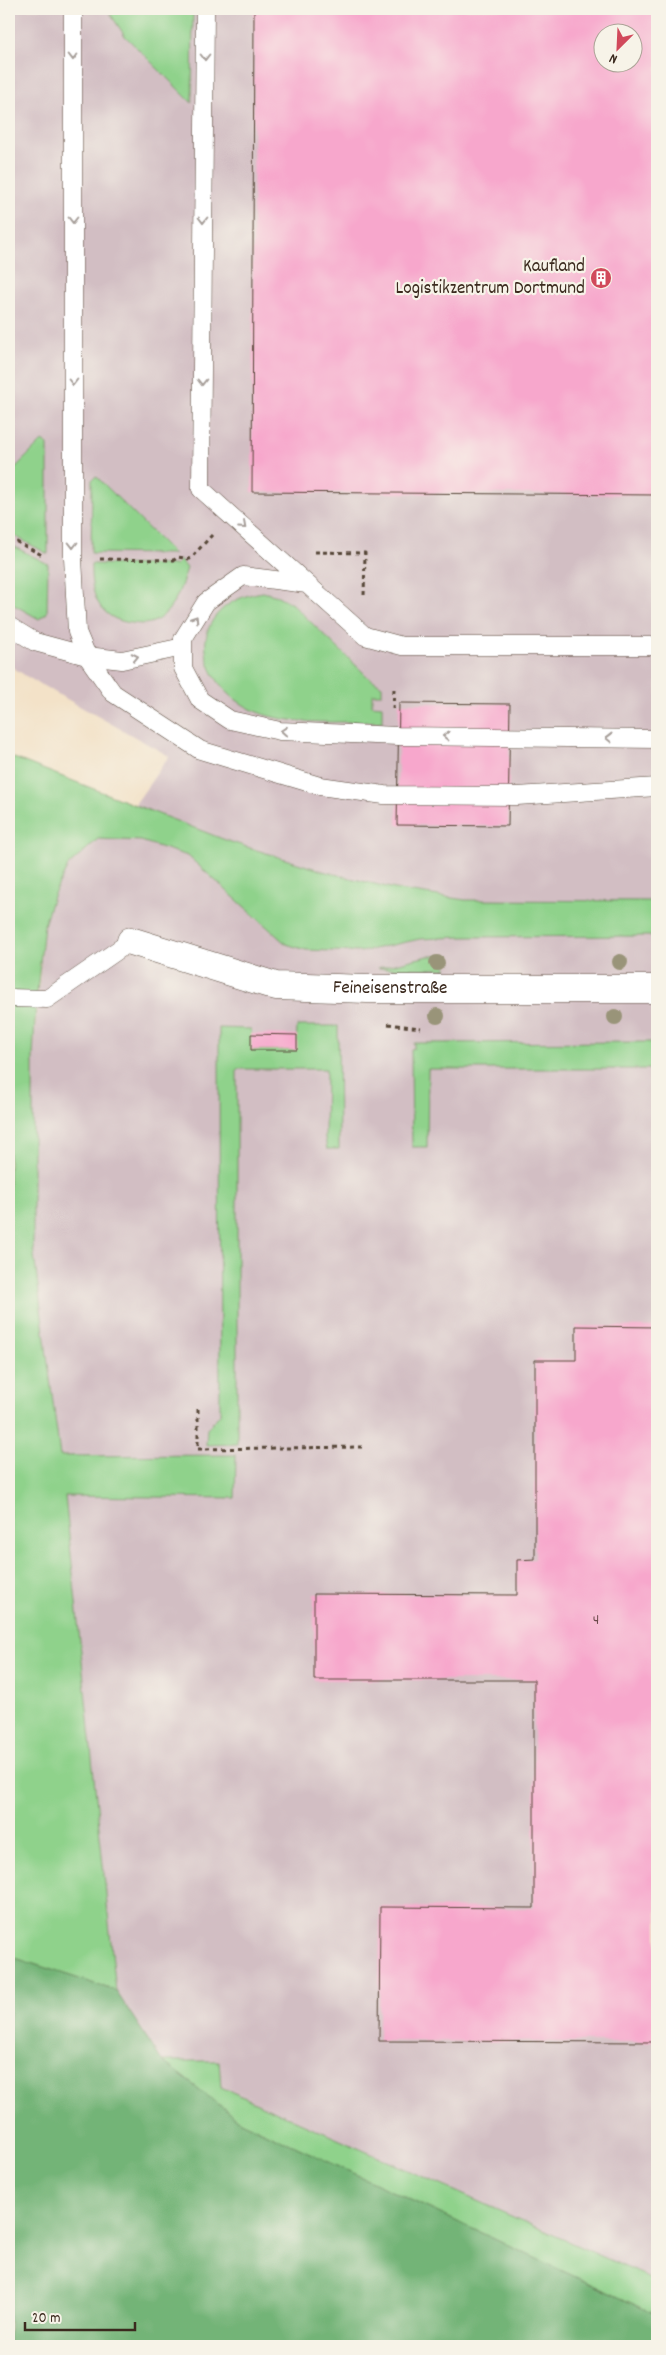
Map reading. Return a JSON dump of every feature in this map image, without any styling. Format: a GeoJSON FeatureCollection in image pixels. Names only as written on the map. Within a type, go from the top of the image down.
{"type":"FeatureCollection","features":[{"type":"Feature","properties":{"kind":"street","name":"Feineisenstraße"},"geometry":{"type":"LineString","coordinates":[[131,941],[276,986],[367,989],[657,989]]}},
{"type":"Feature","properties":{"kind":"lane"},"geometry":{"type":"LineString","coordinates":[[73,9],[73,558],[77,632],[87,656],[113,693],[200,750],[320,786],[384,795],[517,796],[657,787]]}},
{"type":"Feature","properties":{"kind":"lane"},"geometry":{"type":"LineString","coordinates":[[205,9],[202,489],[365,636],[402,646],[657,646]]}},
{"type":"Feature","properties":{"kind":"lane"},"geometry":{"type":"LineString","coordinates":[[307,584],[243,576],[206,602],[183,639],[183,668],[200,700],[230,720],[280,731],[398,736],[657,739]]}},
{"type":"Feature","properties":{"kind":"lane"},"geometry":{"type":"LineString","coordinates":[[9,626],[35,642],[87,656],[122,660],[183,647]]}},
{"type":"Feature","properties":{"kind":"lane"},"geometry":{"type":"LineString","coordinates":[[9,998],[47,999],[131,941]]}},
{"type":"Feature","properties":{"kind":"path"},"geometry":{"type":"LineString","coordinates":[[90,559],[174,560],[178,557],[190,559],[218,529]]}},
{"type":"Feature","properties":{"kind":"path"},"geometry":{"type":"LineString","coordinates":[[9,538],[47,558]]}},
{"type":"Feature","properties":{"kind":"path"},"geometry":{"type":"LineString","coordinates":[[305,552],[365,553],[364,600]]}},
{"type":"Feature","properties":{"kind":"path"},"geometry":{"type":"LineString","coordinates":[[198,1409],[198,1449],[364,1447]]}},
{"type":"Feature","properties":{"kind":"shaded area"},"geometry":{"type":"Polygon","coordinates":[[[9,9],[657,9],[657,2315],[239,2120],[162,2061],[116,1991],[71,1560],[33,1247],[33,1056],[44,925],[53,896],[68,866],[98,839],[124,820],[169,756],[9,665],[9,9]]]}},
{"type":"Feature","properties":{"kind":"green space"},"geometry":{"type":"Polygon","coordinates":[[[107,9],[193,9],[192,103],[125,36],[107,9]]]}},
{"type":"Feature","properties":{"kind":"green space"},"geometry":{"type":"Polygon","coordinates":[[[42,441],[48,445],[48,554],[9,533],[9,474],[42,441]]]}},
{"type":"Feature","properties":{"kind":"green space"},"geometry":{"type":"Polygon","coordinates":[[[96,476],[174,554],[91,553],[92,480],[96,476]]]}},
{"type":"Feature","properties":{"kind":"green space"},"geometry":{"type":"Polygon","coordinates":[[[9,544],[48,564],[47,613],[39,619],[9,602],[9,544]]]}},
{"type":"Feature","properties":{"kind":"green space"},"geometry":{"type":"Polygon","coordinates":[[[180,560],[187,568],[180,590],[173,604],[154,622],[141,624],[120,621],[111,616],[98,603],[92,585],[91,564],[176,565],[180,560]]]}},
{"type":"Feature","properties":{"kind":"green space"},"geometry":{"type":"Polygon","coordinates":[[[263,592],[278,596],[292,604],[368,677],[382,686],[382,694],[372,694],[372,705],[382,706],[382,722],[301,721],[270,716],[257,712],[235,699],[219,683],[209,664],[206,646],[209,628],[219,612],[237,599],[263,592]]]}},
{"type":"Feature","properties":{"kind":"green space"},"geometry":{"type":"Polygon","coordinates":[[[9,756],[228,841],[326,872],[399,890],[465,900],[657,901],[657,936],[462,937],[420,939],[360,952],[306,950],[286,944],[188,856],[141,841],[98,839],[68,866],[53,896],[44,925],[36,1002],[33,1056],[33,1247],[60,1456],[236,1455],[235,1498],[65,1496],[116,1991],[9,1956],[9,756]]]}},
{"type":"Feature","properties":{"kind":"green space"},"geometry":{"type":"Polygon","coordinates":[[[428,956],[446,956],[446,969],[378,968],[428,956]]]}},
{"type":"Feature","properties":{"kind":"green space"},"geometry":{"type":"Polygon","coordinates":[[[297,1026],[338,1026],[339,1149],[327,1149],[325,1138],[326,1069],[237,1069],[237,1444],[206,1445],[207,1429],[220,1414],[219,1028],[251,1029],[252,1050],[296,1050],[297,1026]]]}},
{"type":"Feature","properties":{"kind":"green space"},"geometry":{"type":"Polygon","coordinates":[[[657,1042],[657,1069],[428,1069],[427,1147],[412,1147],[411,1049],[414,1048],[414,1043],[657,1042]]]}},
{"type":"Feature","properties":{"kind":"green space"},"geometry":{"type":"Polygon","coordinates":[[[9,1956],[116,1991],[162,2061],[239,2120],[657,2315],[657,2346],[9,2346],[9,1956]]]}},
{"type":"Feature","properties":{"kind":"green space"},"geometry":{"type":"Polygon","coordinates":[[[162,2061],[219,2061],[221,2087],[657,2281],[657,2315],[239,2120],[162,2061]]]}},
{"type":"Feature","properties":{"kind":"building"},"geometry":{"type":"Polygon","coordinates":[[[254,9],[657,9],[657,495],[252,492],[254,9]]]}},
{"type":"Feature","properties":{"kind":"building"},"geometry":{"type":"Polygon","coordinates":[[[399,703],[510,704],[508,826],[397,825],[399,703]]]}},
{"type":"Feature","properties":{"kind":"building"},"geometry":{"type":"Polygon","coordinates":[[[251,1034],[297,1035],[297,1050],[251,1050],[251,1034]]]}},
{"type":"Feature","properties":{"kind":"building"},"geometry":{"type":"Polygon","coordinates":[[[576,1326],[657,1327],[657,2042],[379,2041],[380,1907],[534,1908],[534,1680],[314,1680],[314,1594],[517,1595],[517,1560],[535,1559],[535,1360],[576,1360],[576,1326]]]}},
{"type":"Feature","properties":{"kind":"place","name":"Kaufland Logistikzentrum Dortmund"},"geometry":{"type":"Point","coordinates":[601,278]}}]}
